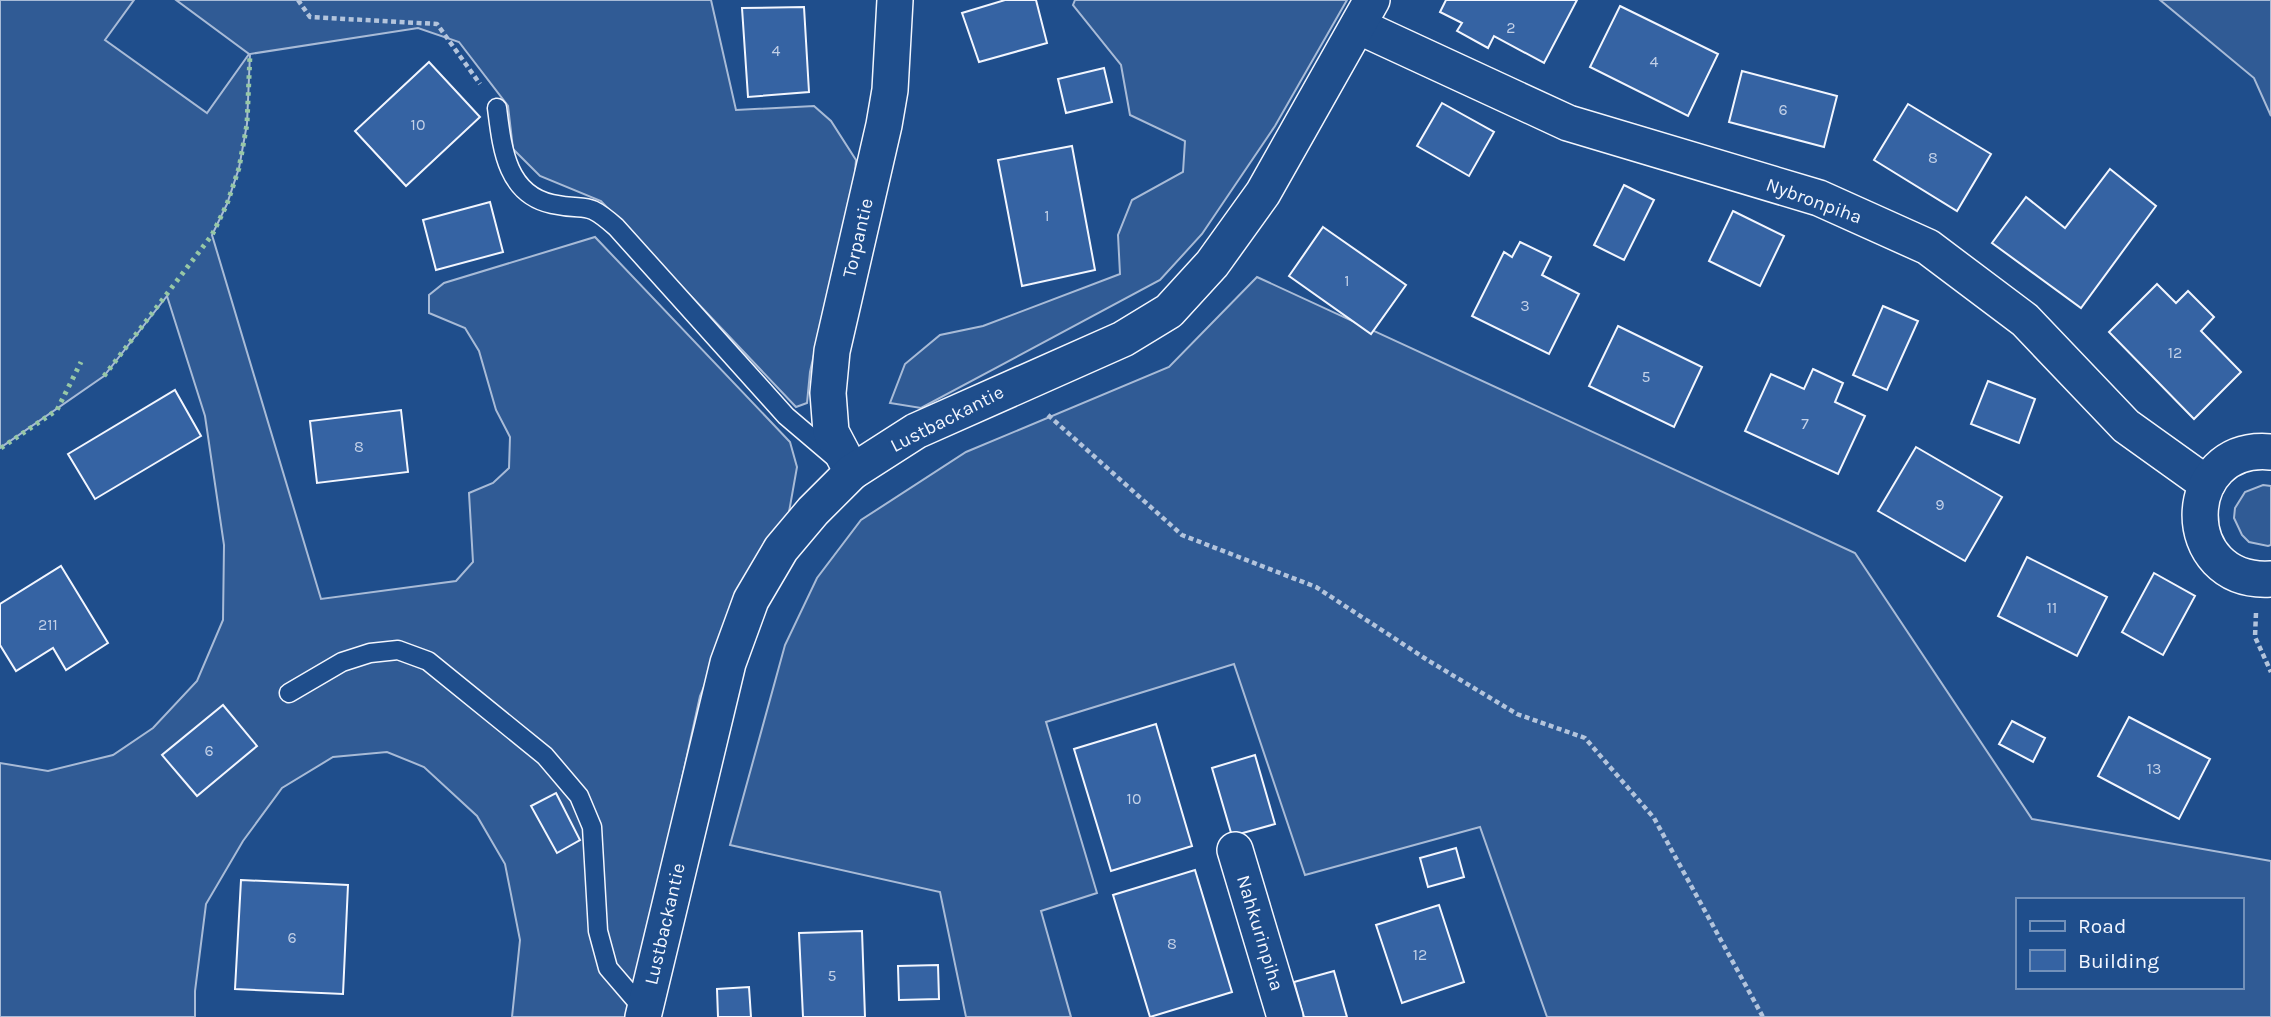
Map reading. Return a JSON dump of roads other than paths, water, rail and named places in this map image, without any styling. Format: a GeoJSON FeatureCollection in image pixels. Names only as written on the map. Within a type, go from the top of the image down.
{"type":"FeatureCollection","features":[{"type":"Feature","properties":{"kind":"street","name":"Torpantie"},"geometry":{"type":"LineString","coordinates":[[852,472],[831,432],[828,393],[832,351],[890,90],[895,0]]}},
{"type":"Feature","properties":{"kind":"street","name":"Lustbackantie"},"geometry":{"type":"LineString","coordinates":[[644,1014],[728,663],[751,600],[781,549],[813,511],[852,472],[916,431],[1123,339],[1169,312],[1212,264],[1263,193],[1365,13]]}},
{"type":"Feature","properties":{"kind":"street","name":"Nybronpiha"},"geometry":{"type":"LineString","coordinates":[[1365,13],[1568,124],[1819,198],[1928,247],[2025,320],[2126,426],[2207,484]]}},
{"type":"Feature","properties":{"kind":"street"},"geometry":{"type":"LineString","coordinates":[[2264,580],[2228,569],[2206,546],[2199,516],[2207,484],[2220,467],[2238,456],[2259,451],[2271,452]]}},
{"type":"Feature","properties":{"kind":"street","name":"Nahkurinpiha"},"geometry":{"type":"LineString","coordinates":[[1236,850],[1285,1017]]}},
{"type":"Feature","properties":{"kind":"lane"},"geometry":{"type":"LineString","coordinates":[[497,108],[503,153],[520,188],[551,204],[593,207],[616,227],[786,416],[852,472]]}},
{"type":"Feature","properties":{"kind":"lane"},"geometry":{"type":"LineString","coordinates":[[289,693],[342,662],[370,653],[398,650],[428,661],[545,756],[579,796],[592,827],[598,931],[608,968],[644,1014]]}}]}
